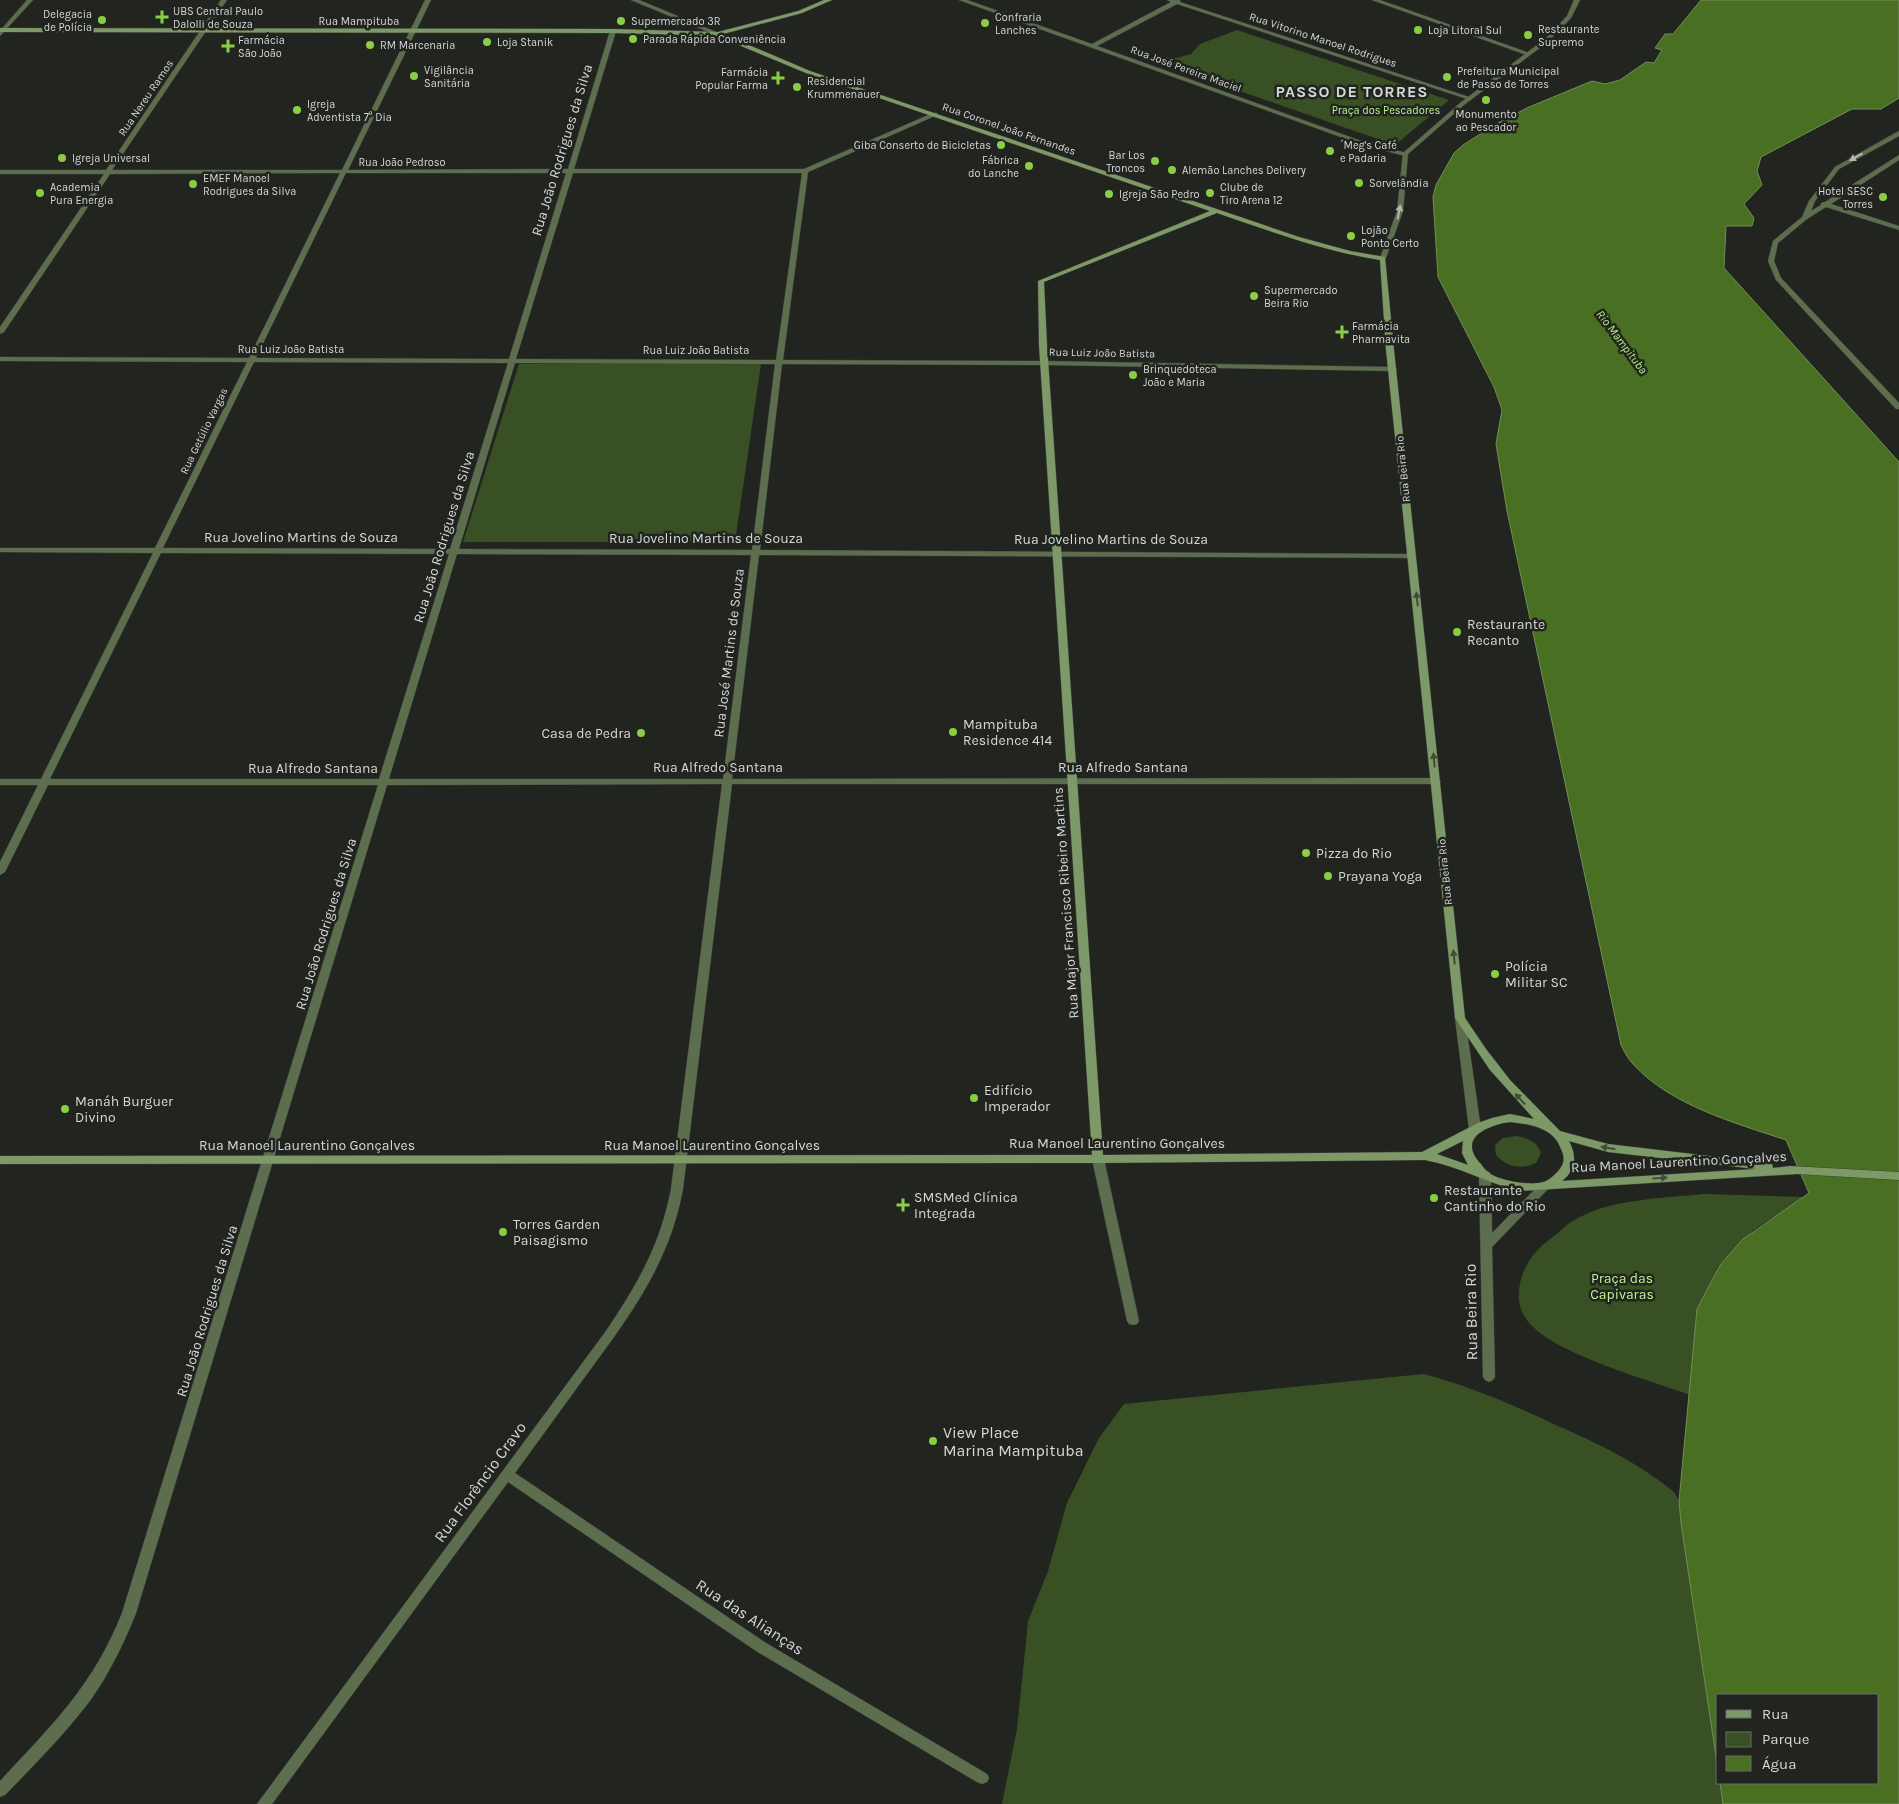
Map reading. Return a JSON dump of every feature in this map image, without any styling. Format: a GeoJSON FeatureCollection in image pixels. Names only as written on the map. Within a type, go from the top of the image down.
{"type":"FeatureCollection","features":[{"type":"Feature","properties":{"kind":"main road"},"geometry":{"type":"LineString","coordinates":[[718,34],[800,12],[829,0]]}},
{"type":"Feature","properties":{"kind":"main road","name":"Rua Mampituba"},"geometry":{"type":"LineString","coordinates":[[1,32],[203,30],[613,31],[718,34]]}},
{"type":"Feature","properties":{"kind":"main road","name":"Rua Coronel João Fernandes"},"geometry":{"type":"LineString","coordinates":[[718,34],[808,72],[1316,244],[1349,253],[1383,258]]}},
{"type":"Feature","properties":{"kind":"main road","name":"Rua Major Francisco Ribeiro Martins"},"geometry":{"type":"LineString","coordinates":[[1098,1159],[1040,281],[1043,278],[1218,210]]}},
{"type":"Feature","properties":{"kind":"main road","name":"Rua Beira Rio"},"geometry":{"type":"LineString","coordinates":[[1383,258],[1460,1018],[1478,1047],[1512,1091],[1567,1147],[1569,1162],[1562,1176],[1546,1184]]}},
{"type":"Feature","properties":{"kind":"main road","name":"Rua Manoel Laurentino Gonçalves"},"geometry":{"type":"LineString","coordinates":[[1425,1156],[1489,1121],[1508,1118],[1533,1122],[1555,1133],[1608,1148],[1795,1171]]}},
{"type":"Feature","properties":{"kind":"main road","name":"Rua Beira Rio"},"geometry":{"type":"LineString","coordinates":[[1475,1129],[1469,1138],[1467,1148],[1472,1163],[1485,1174]]}},
{"type":"Feature","properties":{"kind":"main road","name":"Rua Manoel Laurentino Gonçalves"},"geometry":{"type":"LineString","coordinates":[[0,1160],[1098,1159],[1425,1156],[1443,1159],[1507,1184],[1520,1187],[1795,1171]]}},
{"type":"Feature","properties":{"kind":"main road"},"geometry":{"type":"LineString","coordinates":[[1795,1171],[1899,1176]]}},
{"type":"Feature","properties":{"kind":"street"},"geometry":{"type":"LineString","coordinates":[[1,32],[30,0]]}},
{"type":"Feature","properties":{"kind":"street","name":"Rua Nereu Ramos"},"geometry":{"type":"LineString","coordinates":[[0,332],[224,0]]}},
{"type":"Feature","properties":{"kind":"street","name":"Rua Getúlio Vargas"},"geometry":{"type":"LineString","coordinates":[[0,872],[428,0]]}},
{"type":"Feature","properties":{"kind":"street","name":"Rua Coronel João Fernandes"},"geometry":{"type":"LineString","coordinates":[[634,0],[718,34]]}},
{"type":"Feature","properties":{"kind":"street","name":"Rua José Pereira Maciel"},"geometry":{"type":"LineString","coordinates":[[962,0],[1366,144],[1405,154]]}},
{"type":"Feature","properties":{"kind":"street","name":"Rua Vitorino Manoel Rodrigues"},"geometry":{"type":"LineString","coordinates":[[1170,0],[1178,1],[1469,98]]}},
{"type":"Feature","properties":{"kind":"street"},"geometry":{"type":"LineString","coordinates":[[1375,0],[1529,54]]}},
{"type":"Feature","properties":{"kind":"street"},"geometry":{"type":"LineString","coordinates":[[1405,154],[1469,98],[1547,40],[1569,17],[1577,0]]}},
{"type":"Feature","properties":{"kind":"street"},"geometry":{"type":"LineString","coordinates":[[1093,46],[1178,1]]}},
{"type":"Feature","properties":{"kind":"street","name":"Rua João Rodrigues da Silva"},"geometry":{"type":"LineString","coordinates":[[0,1791],[71,1714],[96,1679],[117,1642],[129,1613],[613,31]]}},
{"type":"Feature","properties":{"kind":"street"},"geometry":{"type":"LineString","coordinates":[[805,171],[934,114]]}},
{"type":"Feature","properties":{"kind":"street"},"geometry":{"type":"LineString","coordinates":[[1805,218],[1812,201],[1837,168],[1899,133]]}},
{"type":"Feature","properties":{"kind":"street","name":"Rua Beira Rio"},"geometry":{"type":"LineString","coordinates":[[1383,258],[1400,211],[1405,154]]}},
{"type":"Feature","properties":{"kind":"street"},"geometry":{"type":"LineString","coordinates":[[1899,157],[1805,218],[1775,242],[1770,261],[1778,279],[1899,406]]}},
{"type":"Feature","properties":{"kind":"street","name":"Rua João Pedroso"},"geometry":{"type":"LineString","coordinates":[[0,172],[805,171]]}},
{"type":"Feature","properties":{"kind":"street","name":"Rua José Martins de Souza"},"geometry":{"type":"LineString","coordinates":[[680,1160],[779,362],[805,171]]}},
{"type":"Feature","properties":{"kind":"street"},"geometry":{"type":"LineString","coordinates":[[1812,201],[1899,228]]}},
{"type":"Feature","properties":{"kind":"street","name":"Rua Luiz João Batista"},"geometry":{"type":"LineString","coordinates":[[0,359],[1044,363],[1393,369]]}},
{"type":"Feature","properties":{"kind":"street","name":"Rua Jovelino Martins de Souza"},"geometry":{"type":"LineString","coordinates":[[0,550],[1412,556]]}},
{"type":"Feature","properties":{"kind":"street","name":"Rua Alfredo Santana"},"geometry":{"type":"LineString","coordinates":[[0,782],[1436,781]]}},
{"type":"Feature","properties":{"kind":"street","name":"Rua Beira Rio"},"geometry":{"type":"LineString","coordinates":[[1460,1018],[1475,1129]]}},
{"type":"Feature","properties":{"kind":"street","name":"Rua Major Francisco Ribeiro Martins"},"geometry":{"type":"LineString","coordinates":[[1098,1159],[1133,1320]]}},
{"type":"Feature","properties":{"kind":"street","name":"Rua Florêncio Cravo"},"geometry":{"type":"LineString","coordinates":[[264,1804],[610,1334],[655,1264],[674,1212],[680,1160]]}},
{"type":"Feature","properties":{"kind":"street","name":"Rua Beira Rio"},"geometry":{"type":"LineString","coordinates":[[1485,1174],[1489,1377]]}},
{"type":"Feature","properties":{"kind":"street","name":"Rua Beira Rio"},"geometry":{"type":"LineString","coordinates":[[1486,1246],[1546,1184]]}},
{"type":"Feature","properties":{"kind":"street","name":"Rua das Alianças"},"geometry":{"type":"LineString","coordinates":[[507,1474],[761,1647],[982,1778]]}},
{"type":"Feature","properties":{"kind":"green space","name":"Praça dos Pescadores"},"geometry":{"type":"Polygon","coordinates":[[[1237,30],[1449,100],[1395,145],[1153,61],[1161,57],[1177,58],[1191,54],[1200,44],[1237,30]]]}},
{"type":"Feature","properties":{"kind":"green space"},"geometry":{"type":"Polygon","coordinates":[[[519,364],[761,364],[735,542],[463,542],[519,364]]]}},
{"type":"Feature","properties":{"kind":"green space"},"geometry":{"type":"Polygon","coordinates":[[[1516,1136],[1528,1139],[1537,1146],[1541,1153],[1536,1163],[1520,1167],[1509,1165],[1496,1155],[1495,1145],[1503,1138],[1516,1136]]]}},
{"type":"Feature","properties":{"kind":"green space","name":"Praça das Capivaras"},"geometry":{"type":"Polygon","coordinates":[[[1704,1194],[1804,1197],[1752,1231],[1719,1265],[1697,1309],[1690,1395],[1606,1366],[1583,1356],[1544,1336],[1527,1320],[1519,1302],[1520,1283],[1525,1269],[1540,1247],[1569,1223],[1592,1212],[1623,1203],[1704,1194]]]}},
{"type":"Feature","properties":{"kind":"green space"},"geometry":{"type":"Polygon","coordinates":[[[1423,1374],[1458,1384],[1525,1411],[1618,1455],[1660,1481],[1674,1492],[1679,1501],[1716,1757],[1716,1784],[1720,1784],[1723,1804],[1002,1804],[1017,1729],[1028,1621],[1048,1571],[1067,1503],[1099,1438],[1124,1404],[1423,1374]]]}},
{"type":"Feature","properties":{"kind":"water","name":"Rio Mampituba"},"geometry":{"type":"Polygon","coordinates":[[[1701,0],[1899,0],[1899,98],[1881,109],[1852,109],[1761,157],[1757,171],[1762,185],[1744,204],[1754,218],[1752,226],[1726,226],[1724,268],[1899,462],[1899,1804],[1723,1804],[1720,1784],[1879,1784],[1879,1694],[1716,1694],[1716,1757],[1681,1523],[1679,1501],[1697,1309],[1720,1265],[1743,1239],[1809,1193],[1786,1140],[1746,1127],[1684,1102],[1648,1078],[1633,1064],[1621,1045],[1507,511],[1496,444],[1502,410],[1494,387],[1438,277],[1433,197],[1436,185],[1454,153],[1496,124],[1529,107],[1592,81],[1605,84],[1620,80],[1646,62],[1654,63],[1662,50],[1655,48],[1665,34],[1673,34],[1701,0]]]}},
{"type":"Feature","properties":{"kind":"place","name":"UBS Central Paulo Dalolli de Souza"},"geometry":{"type":"Point","coordinates":[162,17]}},
{"type":"Feature","properties":{"kind":"place","name":"Delegacia de Polícia"},"geometry":{"type":"Point","coordinates":[102,20]}},
{"type":"Feature","properties":{"kind":"place","name":"Supermercado 3R"},"geometry":{"type":"Point","coordinates":[621,21]}},
{"type":"Feature","properties":{"kind":"place","name":"Confraria Lanches"},"geometry":{"type":"Point","coordinates":[985,23]}},
{"type":"Feature","properties":{"kind":"place","name":"Loja Litoral Sul"},"geometry":{"type":"Point","coordinates":[1418,30]}},
{"type":"Feature","properties":{"kind":"place","name":"Restaurante Supremo"},"geometry":{"type":"Point","coordinates":[1528,35]}},
{"type":"Feature","properties":{"kind":"place","name":"Parada Rápida Conveniência"},"geometry":{"type":"Point","coordinates":[633,39]}},
{"type":"Feature","properties":{"kind":"place","name":"Loja Stanik"},"geometry":{"type":"Point","coordinates":[487,42]}},
{"type":"Feature","properties":{"kind":"place","name":"RM Marcenaria"},"geometry":{"type":"Point","coordinates":[370,45]}},
{"type":"Feature","properties":{"kind":"place","name":"Farmácia São João"},"geometry":{"type":"Point","coordinates":[228,46]}},
{"type":"Feature","properties":{"kind":"place","name":"Vigilância Sanitária"},"geometry":{"type":"Point","coordinates":[414,76]}},
{"type":"Feature","properties":{"kind":"place","name":"Prefeitura Municipal de Passo de Torres"},"geometry":{"type":"Point","coordinates":[1447,77]}},
{"type":"Feature","properties":{"kind":"place","name":"Farmácia Popular Farma"},"geometry":{"type":"Point","coordinates":[778,78]}},
{"type":"Feature","properties":{"kind":"place","name":"Residencial Krummenauer"},"geometry":{"type":"Point","coordinates":[797,87]}},
{"type":"Feature","properties":{"kind":"place","name":"Monumento ao Pescador"},"geometry":{"type":"Point","coordinates":[1486,100]}},
{"type":"Feature","properties":{"kind":"place","name":"Igreja Adventista 7° Dia"},"geometry":{"type":"Point","coordinates":[297,110]}},
{"type":"Feature","properties":{"kind":"place","name":"Giba Conserto de Bicicletas"},"geometry":{"type":"Point","coordinates":[1001,145]}},
{"type":"Feature","properties":{"kind":"place","name":"´Meg's Café e Padaria"},"geometry":{"type":"Point","coordinates":[1330,151]}},
{"type":"Feature","properties":{"kind":"place","name":"Igreja Universal"},"geometry":{"type":"Point","coordinates":[62,158]}},
{"type":"Feature","properties":{"kind":"place","name":"Bar Los Troncos"},"geometry":{"type":"Point","coordinates":[1155,161]}},
{"type":"Feature","properties":{"kind":"place","name":"Fábrica do Lanche"},"geometry":{"type":"Point","coordinates":[1029,166]}},
{"type":"Feature","properties":{"kind":"place","name":"Alemão Lanches Delivery"},"geometry":{"type":"Point","coordinates":[1172,170]}},
{"type":"Feature","properties":{"kind":"place","name":"Sorvelândia"},"geometry":{"type":"Point","coordinates":[1359,183]}},
{"type":"Feature","properties":{"kind":"place","name":"EMEF Manoel Rodrigues da Silva"},"geometry":{"type":"Point","coordinates":[193,184]}},
{"type":"Feature","properties":{"kind":"place","name":"Academia Pura Energia"},"geometry":{"type":"Point","coordinates":[40,193]}},
{"type":"Feature","properties":{"kind":"place","name":"Clube de Tiro Arena 12"},"geometry":{"type":"Point","coordinates":[1210,193]}},
{"type":"Feature","properties":{"kind":"place","name":"Igreja São Pedro"},"geometry":{"type":"Point","coordinates":[1109,194]}},
{"type":"Feature","properties":{"kind":"place","name":"Hotel SESC Torres"},"geometry":{"type":"Point","coordinates":[1883,197]}},
{"type":"Feature","properties":{"kind":"place","name":"Lojão Ponto Certo"},"geometry":{"type":"Point","coordinates":[1351,236]}},
{"type":"Feature","properties":{"kind":"place","name":"Supermercado Beira Rio"},"geometry":{"type":"Point","coordinates":[1254,296]}},
{"type":"Feature","properties":{"kind":"place","name":"Farmácia Pharmavita"},"geometry":{"type":"Point","coordinates":[1342,332]}},
{"type":"Feature","properties":{"kind":"place","name":"Brinquedoteca João e Maria"},"geometry":{"type":"Point","coordinates":[1133,375]}},
{"type":"Feature","properties":{"kind":"place","name":"Restaurante Recanto"},"geometry":{"type":"Point","coordinates":[1457,632]}},
{"type":"Feature","properties":{"kind":"place","name":"Mampituba Residence 414"},"geometry":{"type":"Point","coordinates":[953,732]}},
{"type":"Feature","properties":{"kind":"place","name":"Casa de Pedra"},"geometry":{"type":"Point","coordinates":[641,733]}},
{"type":"Feature","properties":{"kind":"place","name":"Pizza do Rio"},"geometry":{"type":"Point","coordinates":[1306,853]}},
{"type":"Feature","properties":{"kind":"place","name":"Prayana Yoga"},"geometry":{"type":"Point","coordinates":[1328,876]}},
{"type":"Feature","properties":{"kind":"place","name":"Polícia Militar SC"},"geometry":{"type":"Point","coordinates":[1495,974]}},
{"type":"Feature","properties":{"kind":"place","name":"Edifício Imperador"},"geometry":{"type":"Point","coordinates":[974,1098]}},
{"type":"Feature","properties":{"kind":"place","name":"Manáh Burguer Divino"},"geometry":{"type":"Point","coordinates":[65,1109]}},
{"type":"Feature","properties":{"kind":"place","name":"Restaurante Cantinho do Rio"},"geometry":{"type":"Point","coordinates":[1434,1198]}},
{"type":"Feature","properties":{"kind":"place","name":"SMSMed Clínica Integrada"},"geometry":{"type":"Point","coordinates":[903,1205]}},
{"type":"Feature","properties":{"kind":"place","name":"Torres Garden Paisagismo"},"geometry":{"type":"Point","coordinates":[503,1232]}},
{"type":"Feature","properties":{"kind":"place","name":"View Place Marina Mampituba"},"geometry":{"type":"Point","coordinates":[933,1441]}},
{"type":"Feature","properties":{"kind":"district","name":"PASSO DE TORRES"},"geometry":{"type":"Point","coordinates":[1352,91]}}]}
